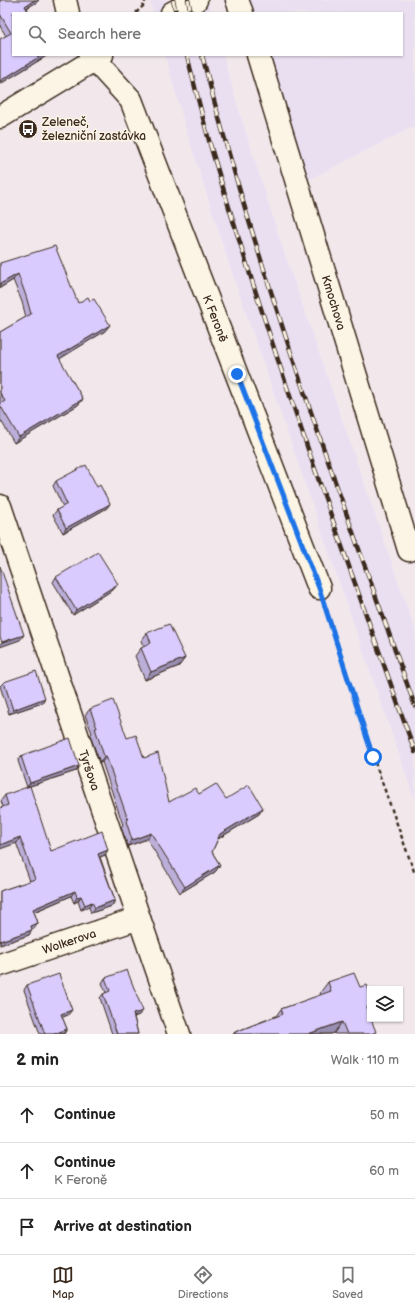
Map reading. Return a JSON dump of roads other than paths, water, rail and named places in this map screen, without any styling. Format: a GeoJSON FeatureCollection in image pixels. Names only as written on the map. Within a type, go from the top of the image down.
{"type":"FeatureCollection","features":[{"type":"Feature","properties":{"kind":"street"},"geometry":{"type":"LineString","coordinates":[[64,0],[68,12]]}},
{"type":"Feature","properties":{"kind":"street"},"geometry":{"type":"LineString","coordinates":[[174,12],[196,0]]}},
{"type":"Feature","properties":{"kind":"street"},"geometry":{"type":"LineString","coordinates":[[237,0],[242,12]]}},
{"type":"Feature","properties":{"kind":"street"},"geometry":{"type":"LineString","coordinates":[[0,117],[96,56]]}},
{"type":"Feature","properties":{"kind":"street","name":"K Feroně"},"geometry":{"type":"LineString","coordinates":[[96,56],[130,100],[319,588]]}},
{"type":"Feature","properties":{"kind":"street","name":"Kmochova"},"geometry":{"type":"LineString","coordinates":[[258,56],[412,549]]}},
{"type":"Feature","properties":{"kind":"street","name":"Tyršova"},"geometry":{"type":"LineString","coordinates":[[0,507],[138,918],[179,1034]]}},
{"type":"Feature","properties":{"kind":"street","name":"Wolkerova"},"geometry":{"type":"LineString","coordinates":[[0,965],[138,918]]}},
{"type":"Feature","properties":{"kind":"railway"},"geometry":{"type":"LineString","coordinates":[[173,0],[176,12]]}},
{"type":"Feature","properties":{"kind":"railway"},"geometry":{"type":"LineString","coordinates":[[188,0],[191,12]]}},
{"type":"Feature","properties":{"kind":"railway"},"geometry":{"type":"LineString","coordinates":[[187,56],[212,151],[259,303],[309,453],[415,752]]}},
{"type":"Feature","properties":{"kind":"railway"},"geometry":{"type":"LineString","coordinates":[[202,56],[248,220],[274,301],[357,545],[415,706]]}},
{"type":"Feature","properties":{"kind":"place","name":"Zeleneč, železniční zastávka"},"geometry":{"type":"Point","coordinates":[28,129]}}]}
